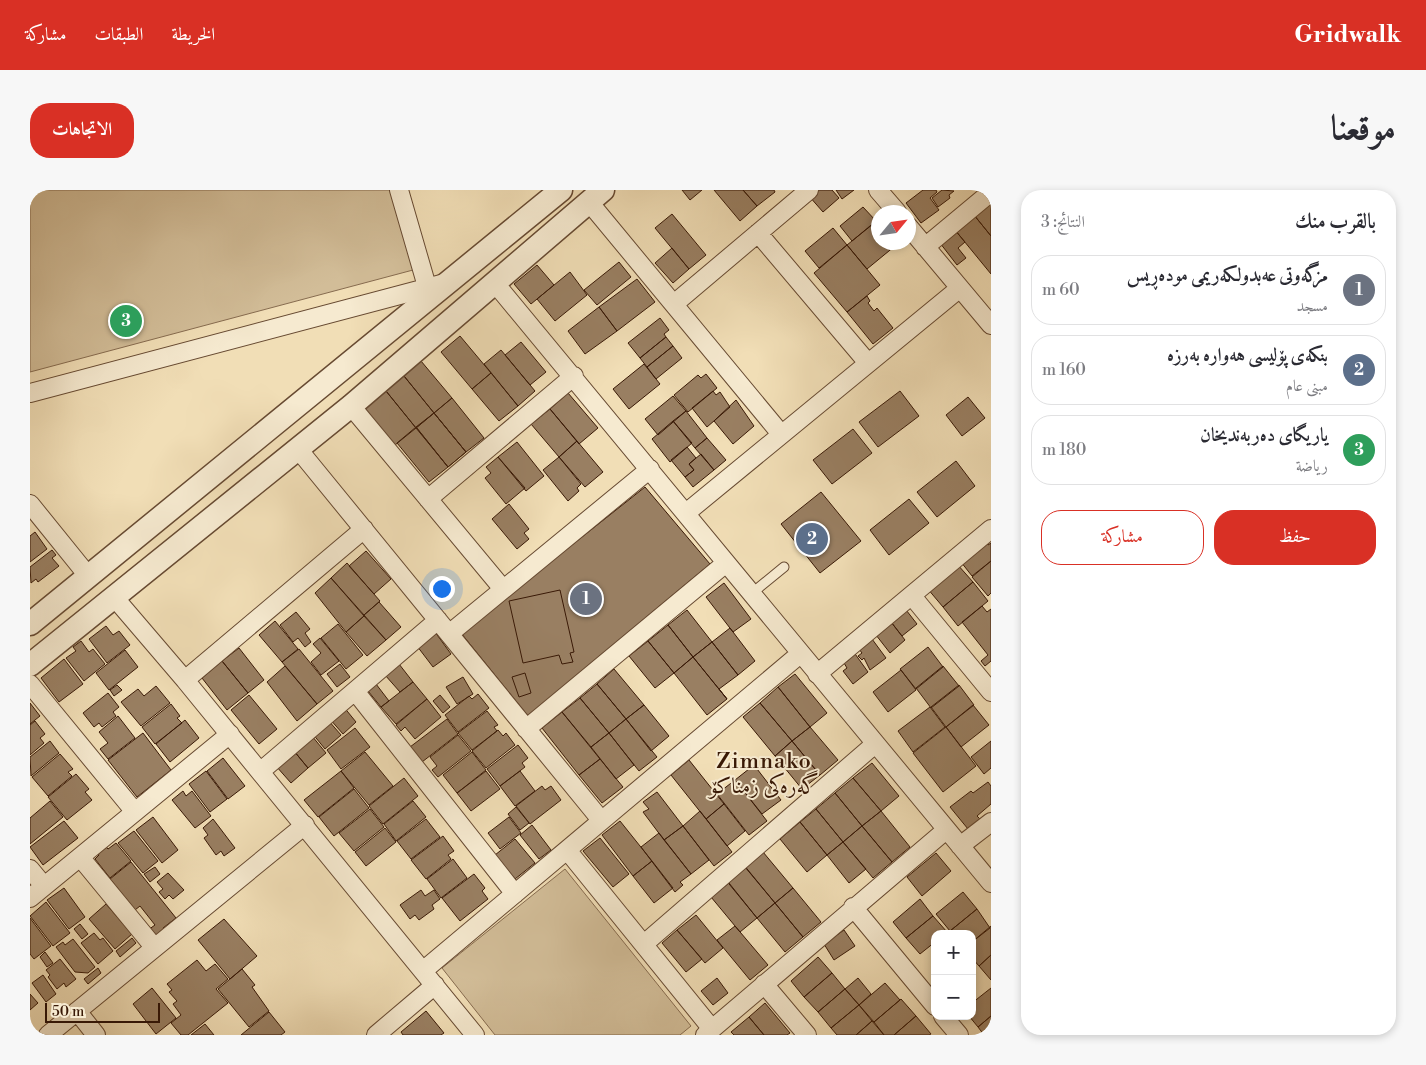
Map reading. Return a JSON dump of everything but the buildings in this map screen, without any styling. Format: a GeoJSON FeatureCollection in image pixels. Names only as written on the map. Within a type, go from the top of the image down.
{"type":"FeatureCollection","features":[{"type":"Feature","properties":{"kind":"street"},"geometry":{"type":"LineString","coordinates":[[399,190],[428,292]]}},
{"type":"Feature","properties":{"kind":"street"},"geometry":{"type":"LineString","coordinates":[[30,393],[428,292],[448,282],[561,190]]}},
{"type":"Feature","properties":{"kind":"street"},"geometry":{"type":"LineString","coordinates":[[674,304],[809,190]]}},
{"type":"Feature","properties":{"kind":"street"},"geometry":{"type":"LineString","coordinates":[[878,190],[891,205]]}},
{"type":"Feature","properties":{"kind":"street"},"geometry":{"type":"LineString","coordinates":[[926,247],[991,192]]}},
{"type":"Feature","properties":{"kind":"street"},"geometry":{"type":"LineString","coordinates":[[30,665],[350,406],[596,196],[674,304],[781,434]]}},
{"type":"Feature","properties":{"kind":"street"},"geometry":{"type":"LineString","coordinates":[[758,233],[868,363]]}},
{"type":"Feature","properties":{"kind":"street"},"geometry":{"type":"LineString","coordinates":[[916,235],[991,326]]}},
{"type":"Feature","properties":{"kind":"street"},"geometry":{"type":"LineString","coordinates":[[494,282],[574,376],[800,654],[991,883]]}},
{"type":"Feature","properties":{"kind":"street"},"geometry":{"type":"LineString","coordinates":[[686,513],[960,288]]}},
{"type":"Feature","properties":{"kind":"street"},"geometry":{"type":"LineString","coordinates":[[31,620],[90,577],[185,499],[428,292]]}},
{"type":"Feature","properties":{"kind":"street"},"geometry":{"type":"LineString","coordinates":[[428,499],[574,376]]}},
{"type":"Feature","properties":{"kind":"street"},"geometry":{"type":"LineString","coordinates":[[350,406],[503,589]]}},
{"type":"Feature","properties":{"kind":"street"},"geometry":{"type":"LineString","coordinates":[[298,449],[601,820]]}},
{"type":"Feature","properties":{"kind":"street"},"geometry":{"type":"LineString","coordinates":[[261,771],[355,691],[443,627],[503,589],[650,469]]}},
{"type":"Feature","properties":{"kind":"street"},"geometry":{"type":"LineString","coordinates":[[185,499],[206,523]]}},
{"type":"Feature","properties":{"kind":"street"},"geometry":{"type":"LineString","coordinates":[[30,504],[90,577]]}},
{"type":"Feature","properties":{"kind":"street"},"geometry":{"type":"LineString","coordinates":[[185,680],[364,529]]}},
{"type":"Feature","properties":{"kind":"street"},"geometry":{"type":"LineString","coordinates":[[817,674],[991,529]]}},
{"type":"Feature","properties":{"kind":"street"},"geometry":{"type":"LineString","coordinates":[[526,728],[726,563]]}},
{"type":"Feature","properties":{"kind":"street"},"geometry":{"type":"LineString","coordinates":[[912,596],[991,692]]}},
{"type":"Feature","properties":{"kind":"street"},"geometry":{"type":"LineString","coordinates":[[114,597],[261,771],[475,1035]]}},
{"type":"Feature","properties":{"kind":"street"},"geometry":{"type":"LineString","coordinates":[[424,970],[800,654]]}},
{"type":"Feature","properties":{"kind":"street"},"geometry":{"type":"LineString","coordinates":[[30,684],[135,812]]}},
{"type":"Feature","properties":{"kind":"street"},"geometry":{"type":"LineString","coordinates":[[355,691],[515,894]]}},
{"type":"Feature","properties":{"kind":"street"},"geometry":{"type":"LineString","coordinates":[[30,898],[230,734]]}},
{"type":"Feature","properties":{"kind":"street"},"geometry":{"type":"LineString","coordinates":[[644,944],[875,744]]}},
{"type":"Feature","properties":{"kind":"street"},"geometry":{"type":"LineString","coordinates":[[960,846],[991,822]]}},
{"type":"Feature","properties":{"kind":"street"},"geometry":{"type":"LineString","coordinates":[[48,1035],[305,825]]}},
{"type":"Feature","properties":{"kind":"street"},"geometry":{"type":"LineString","coordinates":[[566,850],[644,944],[708,1032],[946,830]]}},
{"type":"Feature","properties":{"kind":"street"},"geometry":{"type":"LineString","coordinates":[[80,857],[154,947]]}},
{"type":"Feature","properties":{"kind":"street"},"geometry":{"type":"LineString","coordinates":[[30,869],[44,886]]}},
{"type":"Feature","properties":{"kind":"street"},"geometry":{"type":"LineString","coordinates":[[853,907],[931,1001]]}},
{"type":"Feature","properties":{"kind":"street"},"geometry":{"type":"LineString","coordinates":[[376,1035],[435,984]]}},
{"type":"Feature","properties":{"kind":"street"},"geometry":{"type":"LineString","coordinates":[[764,984],[807,1035]]}},
{"type":"Feature","properties":{"kind":"street"},"geometry":{"type":"LineString","coordinates":[[77,1011],[96,1035]]}},
{"type":"Feature","properties":{"kind":"street"},"geometry":{"type":"LineString","coordinates":[[946,1020],[959,1035]]}},
{"type":"Feature","properties":{"kind":"lane"},"geometry":{"type":"LineString","coordinates":[[751,594],[784,567]]}},
{"type":"Feature","properties":{"kind":"shaded area"},"geometry":{"type":"Polygon","coordinates":[[[30,190],[390,190],[413,270],[30,372],[30,190]]]}},
{"type":"Feature","properties":{"kind":"shaded area"},"geometry":{"type":"Polygon","coordinates":[[[565,869],[691,1026],[680,1035],[495,1035],[442,968],[565,869]]]}},
{"type":"Feature","properties":{"kind":"place","name":"یاریگاى ده‌ربه‌ندیخان"},"geometry":{"type":"Point","coordinates":[126,321]}},
{"type":"Feature","properties":{"kind":"place","name":"بنکەی پۆلیسی هەوارە بەرزە"},"geometry":{"type":"Point","coordinates":[812,539]}},
{"type":"Feature","properties":{"kind":"place","name":"مزگەوتی عەبدولکەریمی مودەڕیس"},"geometry":{"type":"Point","coordinates":[586,599]}},
{"type":"Feature","properties":{"kind":"district","name":"Zimnako گەرەکی زمناکۆ"},"geometry":{"type":"Point","coordinates":[764,774]}}]}
